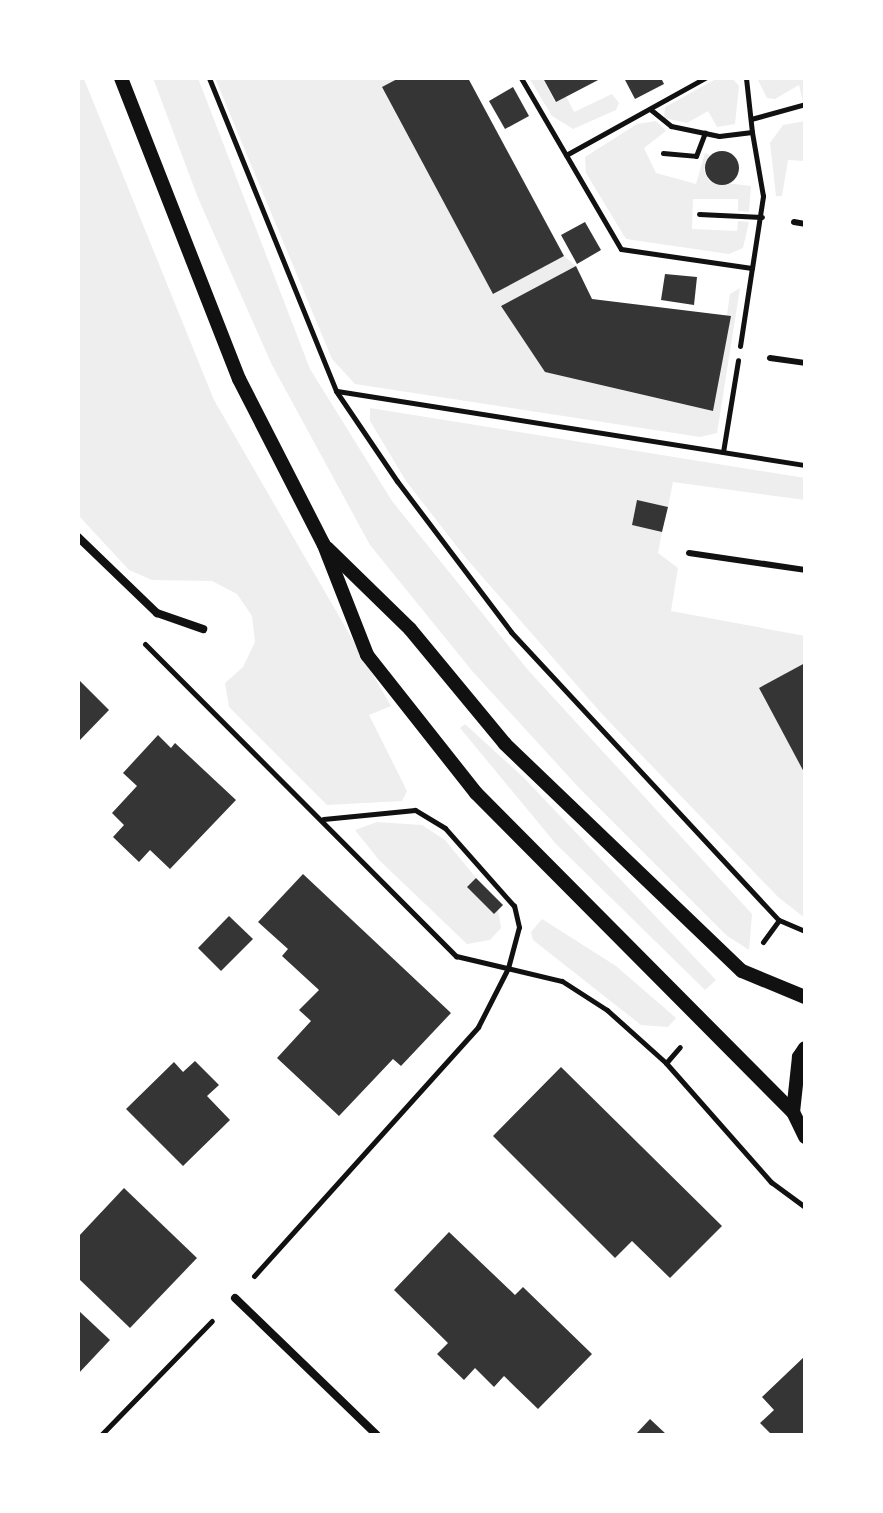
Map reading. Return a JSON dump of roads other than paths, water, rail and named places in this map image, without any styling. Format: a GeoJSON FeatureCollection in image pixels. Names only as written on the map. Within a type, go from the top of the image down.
{"type":"FeatureCollection","features":[{"type":"Feature","properties":{"kind":"street"},"geometry":{"type":"LineString","coordinates":[[121,78],[239,379],[324,545],[367,655],[476,793],[793,1112],[805,1137]]}},
{"type":"Feature","properties":{"kind":"street"},"geometry":{"type":"LineString","coordinates":[[78,537],[157,613],[203,629]]}},
{"type":"Feature","properties":{"kind":"street"},"geometry":{"type":"LineString","coordinates":[[324,545],[410,629],[505,744],[742,971],[805,997]]}},
{"type":"Feature","properties":{"kind":"street"},"geometry":{"type":"LineString","coordinates":[[793,1112],[799,1057],[805,1048]]}},
{"type":"Feature","properties":{"kind":"street"},"geometry":{"type":"LineString","coordinates":[[235,1298],[377,1435]]}},
{"type":"Feature","properties":{"kind":"lane"},"geometry":{"type":"LineString","coordinates":[[794,222],[805,224]]}},
{"type":"Feature","properties":{"kind":"lane"},"geometry":{"type":"LineString","coordinates":[[770,358],[805,363]]}},
{"type":"Feature","properties":{"kind":"lane"},"geometry":{"type":"LineString","coordinates":[[689,553],[805,570]]}}]}
